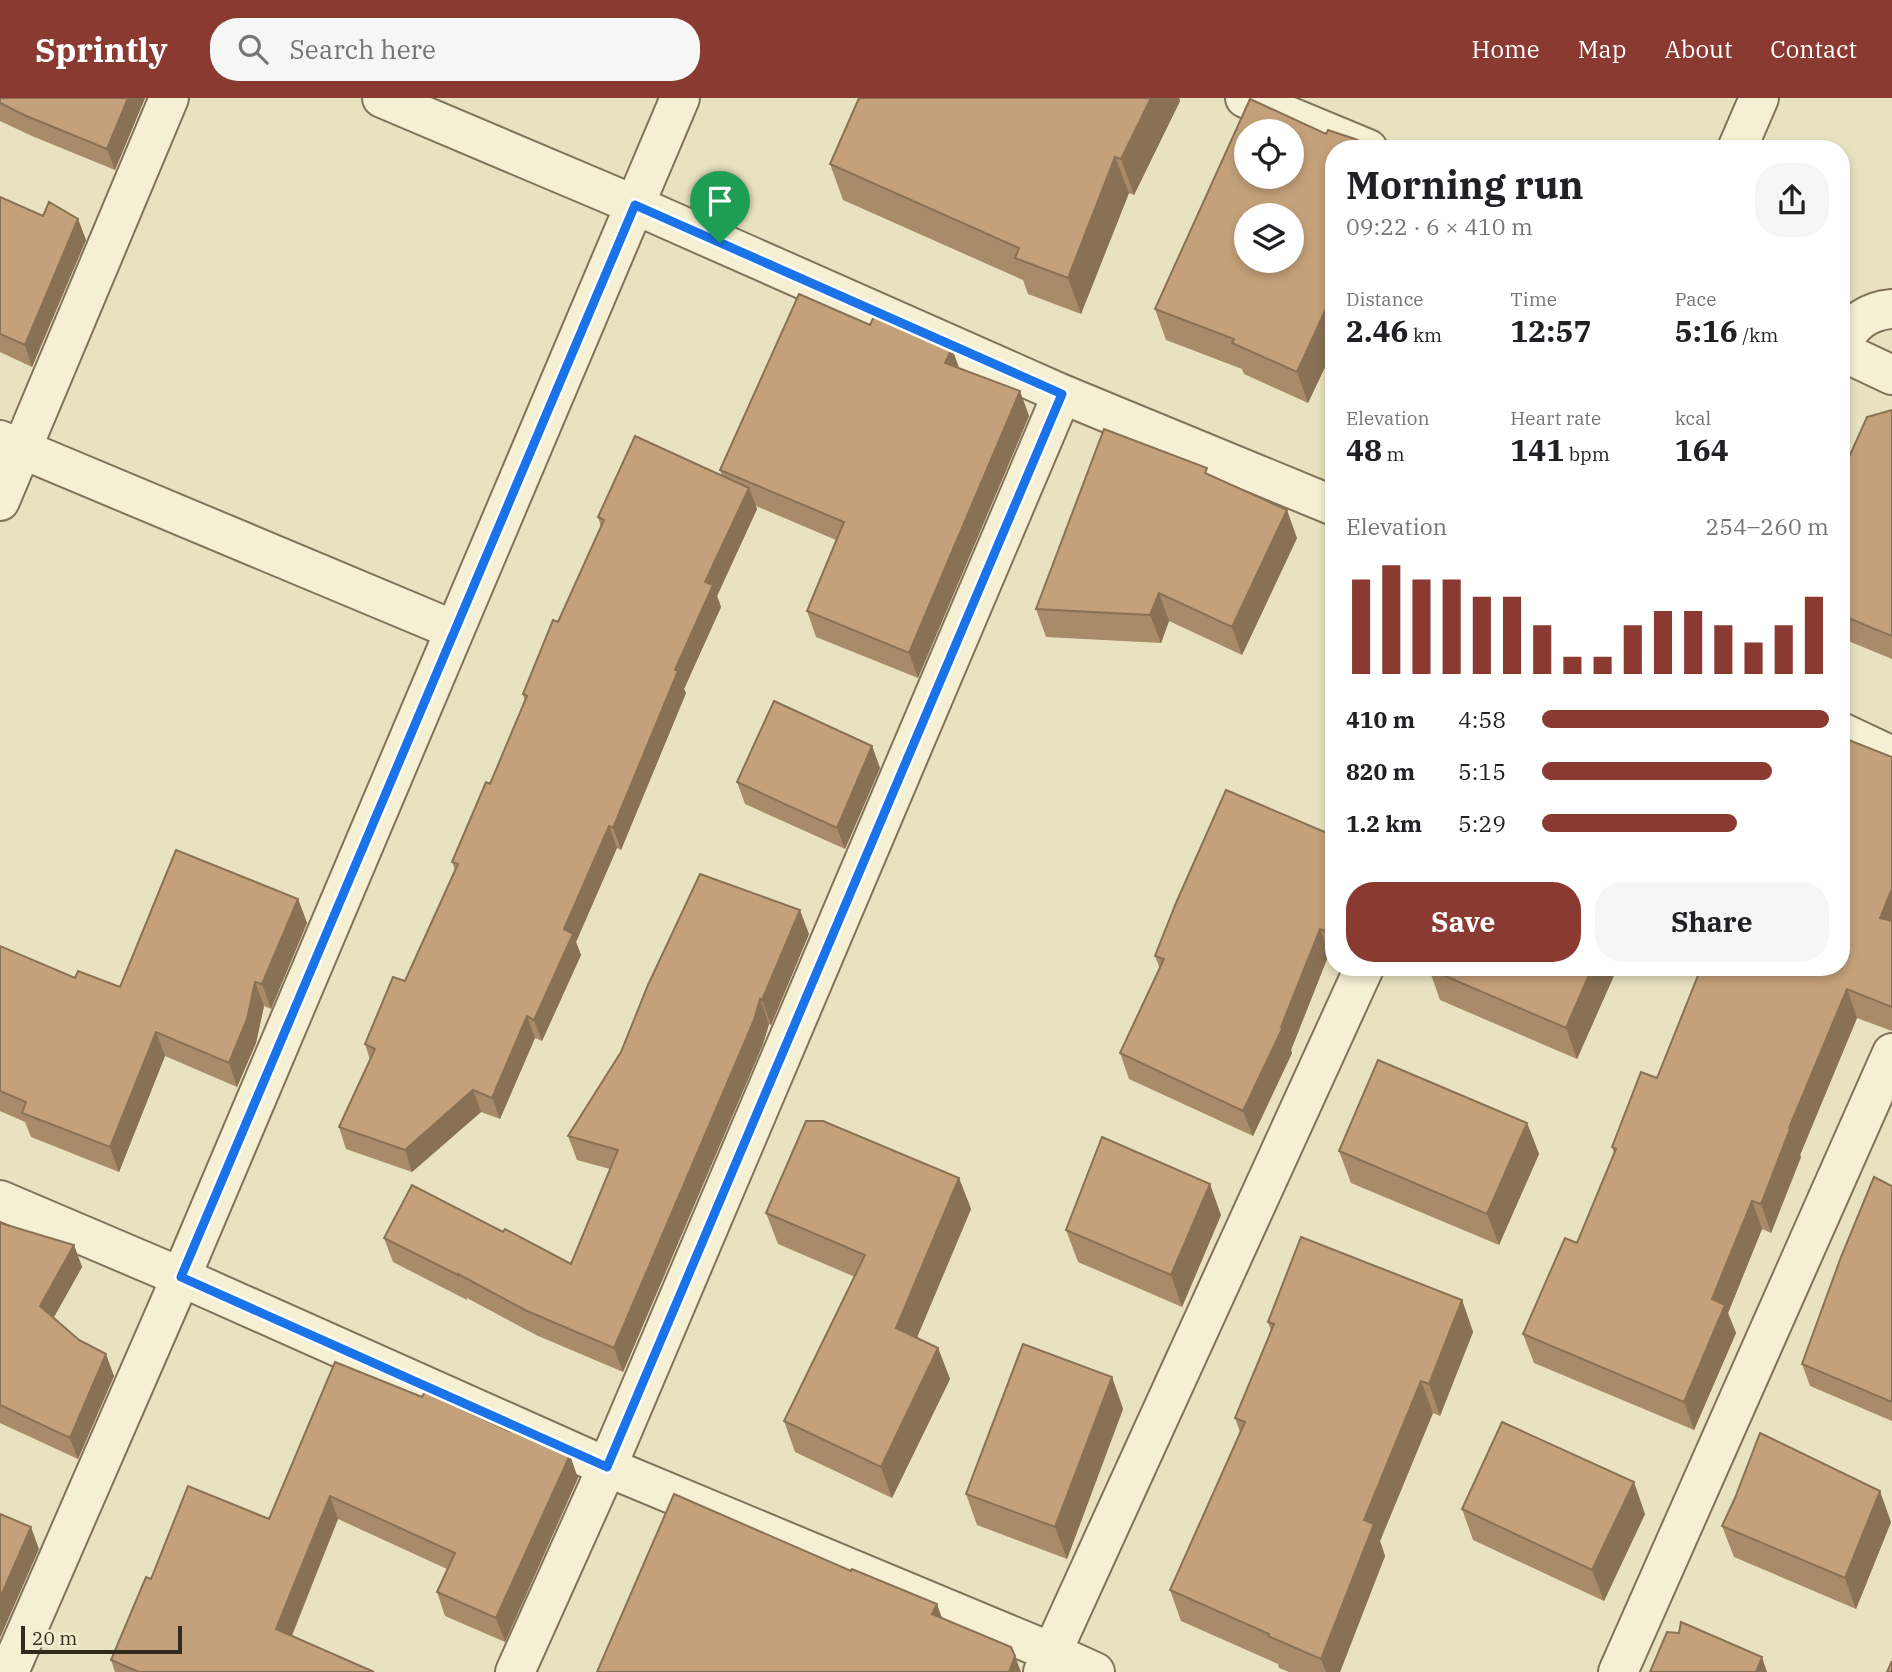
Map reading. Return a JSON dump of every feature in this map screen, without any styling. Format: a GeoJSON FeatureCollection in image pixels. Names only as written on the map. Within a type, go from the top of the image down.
{"type":"FeatureCollection","features":[{"type":"Feature","properties":{"kind":"street"},"geometry":{"type":"LineString","coordinates":[[0,501],[11,445],[169,98]]}},
{"type":"Feature","properties":{"kind":"street"},"geometry":{"type":"LineString","coordinates":[[382,98],[635,205],[1062,394],[1325,502]]}},
{"type":"Feature","properties":{"kind":"street"},"geometry":{"type":"LineString","coordinates":[[9,1672],[181,1277],[680,98]]}},
{"type":"Feature","properties":{"kind":"street"},"geometry":{"type":"LineString","coordinates":[[1245,98],[1346,140]]}},
{"type":"Feature","properties":{"kind":"street"},"geometry":{"type":"LineString","coordinates":[[1741,140],[1759,98]]}},
{"type":"Feature","properties":{"kind":"street"},"geometry":{"type":"LineString","coordinates":[[1850,329],[1871,313],[1892,309]]}},
{"type":"Feature","properties":{"kind":"street"},"geometry":{"type":"LineString","coordinates":[[1850,355],[1892,375]]}},
{"type":"Feature","properties":{"kind":"street"},"geometry":{"type":"LineString","coordinates":[[515,1672],[607,1467],[1062,394]]}},
{"type":"Feature","properties":{"kind":"street"},"geometry":{"type":"LineString","coordinates":[[11,445],[454,630]]}},
{"type":"Feature","properties":{"kind":"street"},"geometry":{"type":"LineString","coordinates":[[1850,736],[1892,756]]}},
{"type":"Feature","properties":{"kind":"street"},"geometry":{"type":"LineString","coordinates":[[1047,1662],[1360,976]]}},
{"type":"Feature","properties":{"kind":"street"},"geometry":{"type":"LineString","coordinates":[[1618,1672],[1892,1053]]}},
{"type":"Feature","properties":{"kind":"street"},"geometry":{"type":"LineString","coordinates":[[0,1200],[181,1277],[1047,1662],[1095,1672]]}},
{"type":"Feature","properties":{"kind":"building"},"geometry":{"type":"Polygon","coordinates":[[[0,98],[128,98],[107,149],[24,115],[0,103],[0,98]]]}},
{"type":"Feature","properties":{"kind":"building"},"geometry":{"type":"Polygon","coordinates":[[[859,98],[1151,98],[1121,159],[1115,157],[1068,278],[1015,258],[1019,248],[830,164],[859,98]]]}},
{"type":"Feature","properties":{"kind":"building"},"geometry":{"type":"Polygon","coordinates":[[[1250,99],[1293,119],[1241,119],[1250,99]]]}},
{"type":"Feature","properties":{"kind":"building"},"geometry":{"type":"Polygon","coordinates":[[[1304,124],[1326,134],[1328,130],[1357,140],[1325,140],[1325,311],[1297,372],[1232,343],[1234,339],[1155,309],[1234,134],[1234,189],[1304,189],[1304,124]]]}},
{"type":"Feature","properties":{"kind":"building"},"geometry":{"type":"Polygon","coordinates":[[[0,197],[43,216],[49,202],[78,219],[25,345],[0,334],[0,197]]]}},
{"type":"Feature","properties":{"kind":"building"},"geometry":{"type":"Polygon","coordinates":[[[799,294],[870,325],[875,314],[952,348],[945,363],[1020,391],[909,653],[807,611],[844,522],[720,470],[799,294]]]}},
{"type":"Feature","properties":{"kind":"building"},"geometry":{"type":"Polygon","coordinates":[[[1892,410],[1892,636],[1850,619],[1850,455],[1867,417],[1892,410]]]}},
{"type":"Feature","properties":{"kind":"building"},"geometry":{"type":"Polygon","coordinates":[[[1104,429],[1207,468],[1205,473],[1287,510],[1232,627],[1159,593],[1150,615],[1036,609],[1104,429]]]}},
{"type":"Feature","properties":{"kind":"building"},"geometry":{"type":"Polygon","coordinates":[[[635,436],[749,488],[705,582],[713,585],[675,670],[678,671],[613,828],[609,826],[564,929],[573,934],[534,1020],[527,1016],[492,1098],[473,1090],[405,1150],[339,1127],[375,1049],[365,1044],[393,977],[405,981],[458,864],[452,862],[486,782],[490,784],[527,696],[523,694],[553,620],[558,622],[604,520],[598,517],[635,436]]]}},
{"type":"Feature","properties":{"kind":"building"},"geometry":{"type":"Polygon","coordinates":[[[774,701],[872,746],[837,828],[737,782],[774,701]]]}},
{"type":"Feature","properties":{"kind":"building"},"geometry":{"type":"Polygon","coordinates":[[[1850,741],[1892,757],[1892,889],[1880,918],[1892,921],[1892,1007],[1847,989],[1789,1128],[1761,1204],[1752,1201],[1712,1299],[1725,1305],[1684,1402],[1523,1334],[1565,1238],[1577,1243],[1616,1149],[1612,1147],[1641,1072],[1657,1078],[1698,976],[1850,976],[1850,741]]]}},
{"type":"Feature","properties":{"kind":"building"},"geometry":{"type":"Polygon","coordinates":[[[1226,790],[1325,832],[1325,931],[1320,929],[1283,1027],[1243,1111],[1120,1053],[1164,959],[1155,956],[1226,790]]]}},
{"type":"Feature","properties":{"kind":"building"},"geometry":{"type":"Polygon","coordinates":[[[176,850],[298,899],[262,984],[255,982],[247,1019],[229,1063],[156,1032],[110,1147],[22,1113],[26,1102],[0,1091],[0,946],[75,978],[78,971],[120,987],[176,850]]]}},
{"type":"Feature","properties":{"kind":"building"},"geometry":{"type":"Polygon","coordinates":[[[700,874],[800,910],[614,1348],[527,1311],[384,1238],[412,1185],[571,1264],[618,1150],[568,1136],[621,1052],[648,985],[700,874]]]}},
{"type":"Feature","properties":{"kind":"building"},"geometry":{"type":"Polygon","coordinates":[[[1445,976],[1589,976],[1566,1028],[1445,976]]]}},
{"type":"Feature","properties":{"kind":"building"},"geometry":{"type":"Polygon","coordinates":[[[1378,1060],[1527,1123],[1487,1214],[1339,1151],[1378,1060]]]}},
{"type":"Feature","properties":{"kind":"building"},"geometry":{"type":"Polygon","coordinates":[[[806,1121],[823,1121],[959,1178],[896,1328],[938,1348],[881,1467],[784,1421],[865,1255],[766,1213],[806,1121]]]}},
{"type":"Feature","properties":{"kind":"building"},"geometry":{"type":"Polygon","coordinates":[[[1102,1137],[1210,1184],[1171,1275],[1066,1230],[1102,1137]]]}},
{"type":"Feature","properties":{"kind":"building"},"geometry":{"type":"Polygon","coordinates":[[[1874,1177],[1892,1186],[1892,1402],[1802,1364],[1874,1177]]]}},
{"type":"Feature","properties":{"kind":"building"},"geometry":{"type":"Polygon","coordinates":[[[0,1223],[74,1245],[40,1306],[79,1340],[106,1354],[70,1438],[0,1405],[0,1223]]]}},
{"type":"Feature","properties":{"kind":"building"},"geometry":{"type":"Polygon","coordinates":[[[1301,1237],[1462,1300],[1429,1384],[1421,1381],[1364,1520],[1374,1524],[1321,1659],[1170,1590],[1245,1422],[1235,1418],[1274,1324],[1268,1322],[1301,1237]]]}},
{"type":"Feature","properties":{"kind":"building"},"geometry":{"type":"Polygon","coordinates":[[[1023,1344],[1112,1377],[1055,1527],[966,1494],[1023,1344]]]}},
{"type":"Feature","properties":{"kind":"building"},"geometry":{"type":"Polygon","coordinates":[[[335,1362],[422,1397],[425,1392],[509,1431],[511,1428],[570,1455],[496,1618],[437,1592],[455,1553],[330,1496],[276,1629],[374,1672],[139,1672],[111,1660],[146,1577],[151,1579],[188,1486],[269,1519],[335,1362]]]}},
{"type":"Feature","properties":{"kind":"building"},"geometry":{"type":"Polygon","coordinates":[[[1502,1422],[1634,1482],[1592,1570],[1462,1509],[1502,1422]]]}},
{"type":"Feature","properties":{"kind":"building"},"geometry":{"type":"Polygon","coordinates":[[[1760,1433],[1880,1491],[1845,1578],[1722,1526],[1760,1433]]]}},
{"type":"Feature","properties":{"kind":"building"},"geometry":{"type":"Polygon","coordinates":[[[674,1494],[851,1571],[852,1569],[937,1604],[932,1614],[1011,1647],[1015,1656],[1009,1672],[597,1672],[674,1494]]]}},
{"type":"Feature","properties":{"kind":"building"},"geometry":{"type":"Polygon","coordinates":[[[0,1514],[31,1527],[0,1598],[0,1514]]]}},
{"type":"Feature","properties":{"kind":"building"},"geometry":{"type":"Polygon","coordinates":[[[1681,1622],[1762,1657],[1756,1672],[1650,1672],[1667,1632],[1679,1633],[1681,1622]]]}},
{"type":"Feature","properties":{"kind":"route"},"geometry":{"type":"LineString","coordinates":[[635,205],[720,243],[1062,394],[607,1467],[181,1277],[635,205]]}}]}
